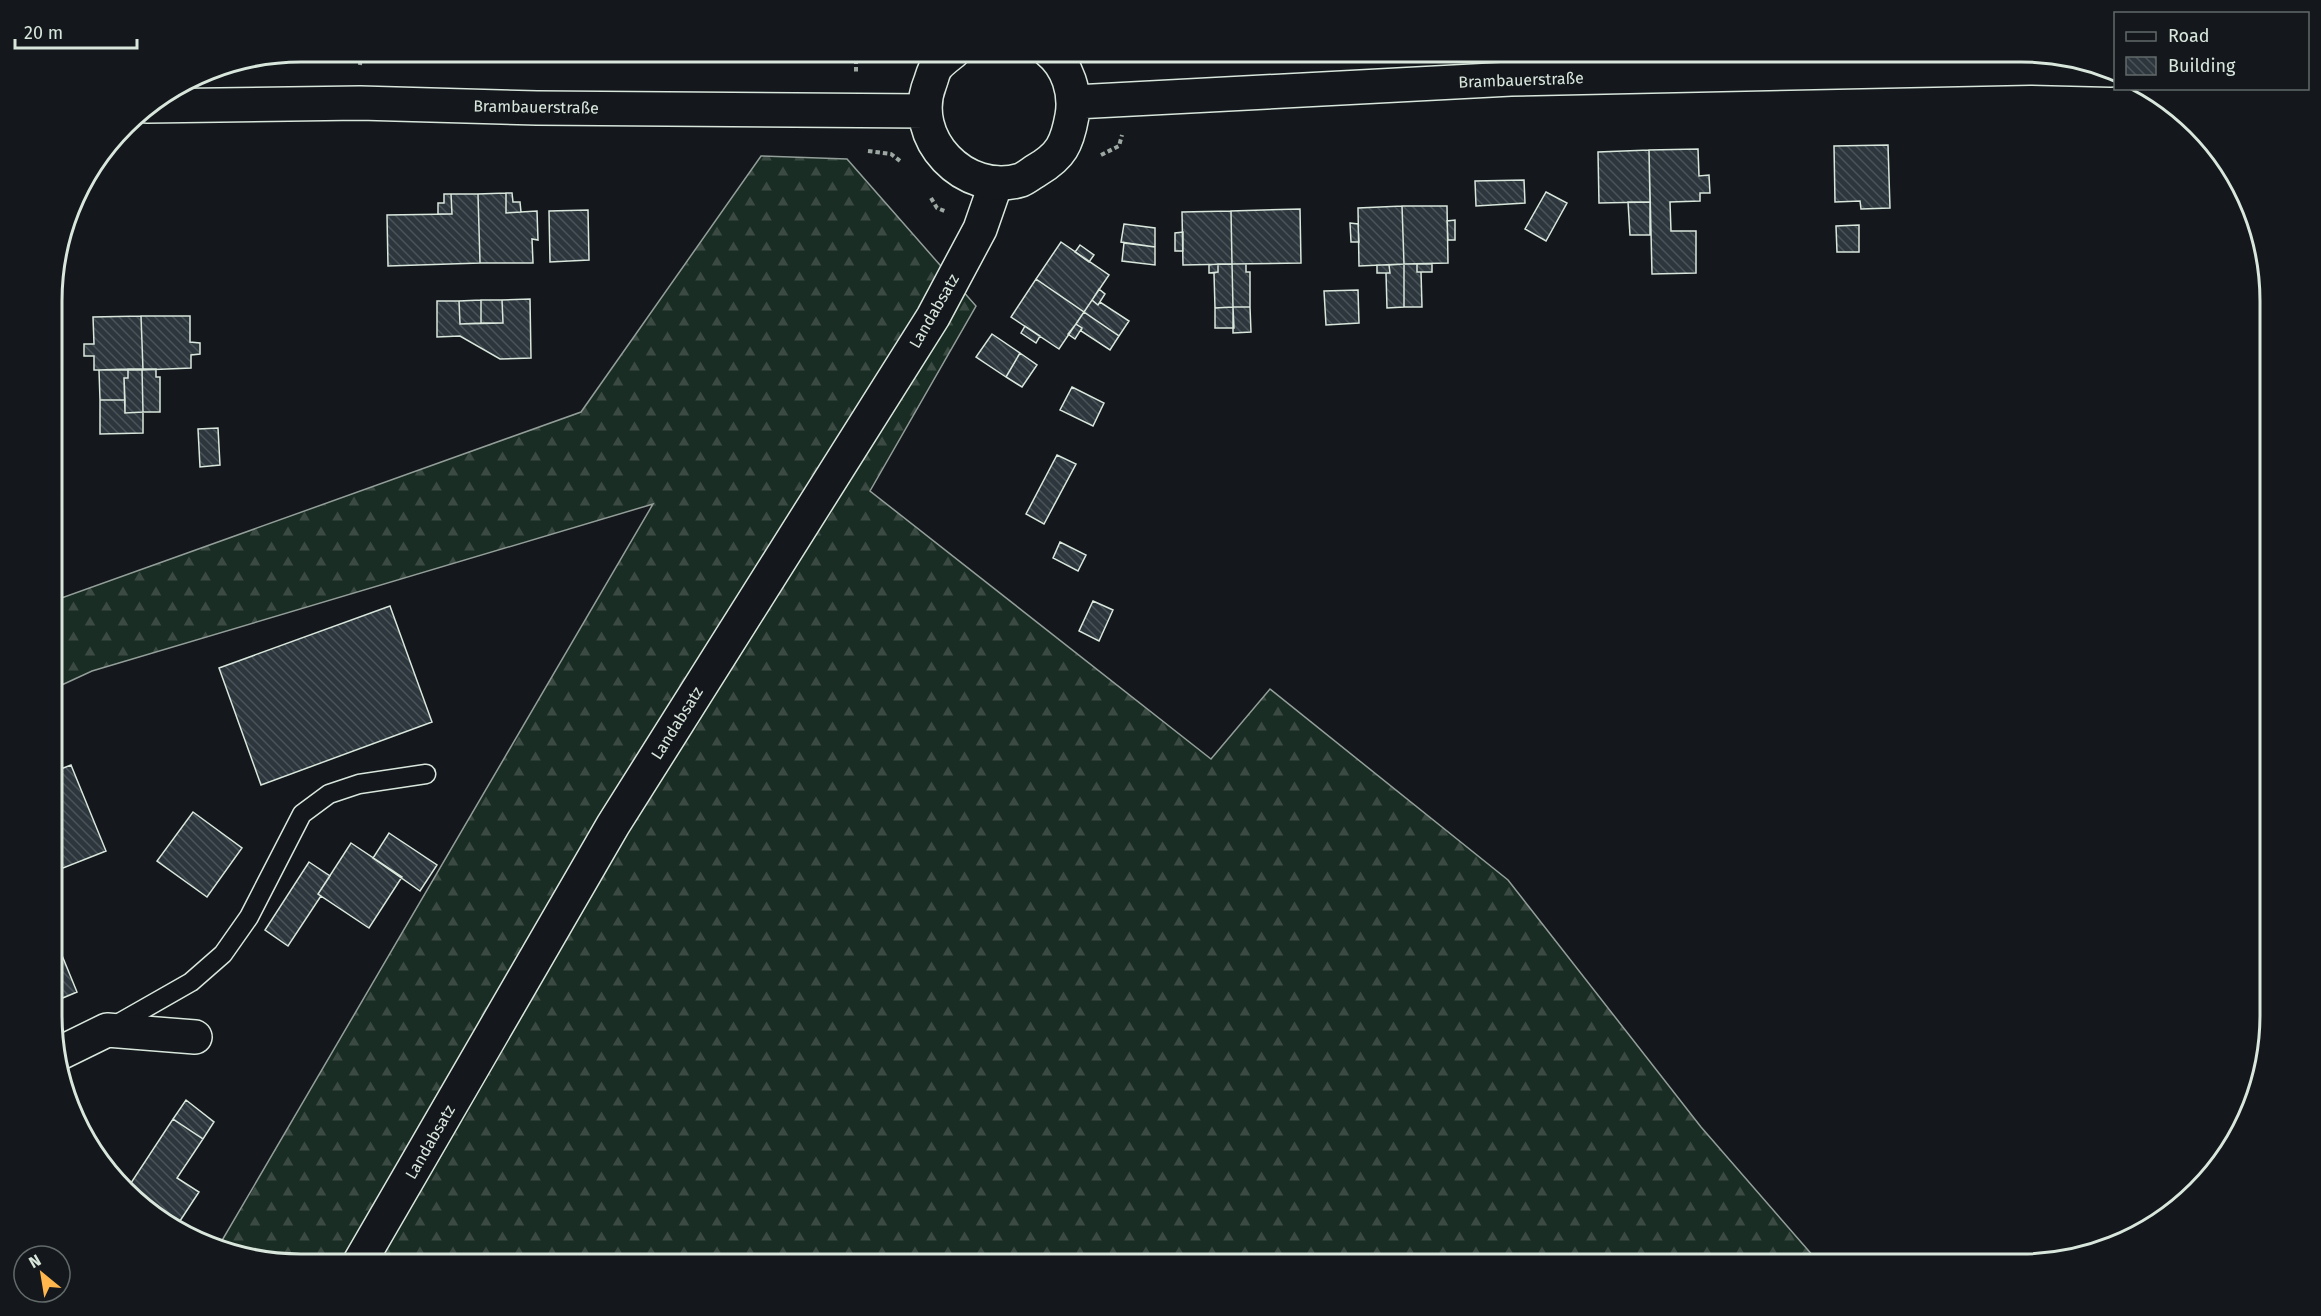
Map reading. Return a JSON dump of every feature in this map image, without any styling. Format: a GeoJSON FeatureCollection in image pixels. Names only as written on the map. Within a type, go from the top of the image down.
{"type":"FeatureCollection","features":[{"type":"Feature","properties":{"kind":"main road"},"geometry":{"type":"LineString","coordinates":[[942,62],[936,67],[926,92],[925,111],[930,136],[945,159],[966,175],[996,183],[1022,180],[1054,160],[1068,139],[1075,102],[1068,77],[1057,62]]}},
{"type":"Feature","properties":{"kind":"main road","name":"Brambauerstraße"},"geometry":{"type":"LineString","coordinates":[[1075,102],[1511,79],[2030,68],[2080,69]]}},
{"type":"Feature","properties":{"kind":"main road","name":"Brambauerstraße"},"geometry":{"type":"LineString","coordinates":[[163,106],[360,103],[537,108],[925,111]]}},
{"type":"Feature","properties":{"kind":"main road","name":"Landabsatz"},"geometry":{"type":"LineString","coordinates":[[364,1254],[613,825],[933,317],[980,229],[996,183]]}},
{"type":"Feature","properties":{"kind":"main road"},"geometry":{"type":"LineString","coordinates":[[65,1051],[107,1030],[195,1037]]}},
{"type":"Feature","properties":{"kind":"lane"},"geometry":{"type":"LineString","coordinates":[[107,1030],[191,982],[223,954],[249,917],[302,814],[329,794],[359,784],[426,774]]}},
{"type":"Feature","properties":{"kind":"green space"},"geometry":{"type":"Polygon","coordinates":[[[761,156],[847,159],[976,306],[870,491],[1211,759],[1270,689],[1508,880],[1701,1127],[1811,1254],[284,1254],[254,1250],[221,1241],[653,504],[92,671],[62,685],[62,598],[581,412],[761,156]]]}},
{"type":"Feature","properties":{"kind":"building"},"geometry":{"type":"Polygon","coordinates":[[[1888,145],[1890,208],[1861,209],[1860,201],[1835,202],[1834,146],[1888,145]]]}},
{"type":"Feature","properties":{"kind":"building"},"geometry":{"type":"Polygon","coordinates":[[[1698,149],[1699,176],[1709,175],[1710,193],[1700,193],[1700,201],[1670,202],[1671,231],[1696,231],[1696,273],[1652,274],[1649,150],[1698,149]]]}},
{"type":"Feature","properties":{"kind":"building"},"geometry":{"type":"Polygon","coordinates":[[[1649,150],[1650,202],[1599,203],[1598,152],[1649,150]]]}},
{"type":"Feature","properties":{"kind":"building"},"geometry":{"type":"Polygon","coordinates":[[[1524,180],[1525,203],[1476,206],[1475,181],[1524,180]]]}},
{"type":"Feature","properties":{"kind":"building"},"geometry":{"type":"Polygon","coordinates":[[[1546,192],[1567,203],[1546,241],[1525,229],[1546,192]]]}},
{"type":"Feature","properties":{"kind":"building"},"geometry":{"type":"Polygon","coordinates":[[[506,193],[506,213],[537,211],[538,240],[532,239],[533,263],[480,263],[478,194],[506,193]]]}},
{"type":"Feature","properties":{"kind":"building"},"geometry":{"type":"Polygon","coordinates":[[[506,193],[512,193],[513,202],[520,202],[521,212],[506,213],[506,193]]]}},
{"type":"Feature","properties":{"kind":"building"},"geometry":{"type":"Polygon","coordinates":[[[444,194],[451,194],[452,214],[438,214],[438,203],[444,203],[444,194]]]}},
{"type":"Feature","properties":{"kind":"building"},"geometry":{"type":"Polygon","coordinates":[[[451,194],[478,194],[480,263],[388,266],[387,215],[452,214],[451,194]]]}},
{"type":"Feature","properties":{"kind":"building"},"geometry":{"type":"Polygon","coordinates":[[[1628,202],[1650,202],[1650,235],[1630,235],[1628,202]]]}},
{"type":"Feature","properties":{"kind":"building"},"geometry":{"type":"Polygon","coordinates":[[[1402,206],[1404,264],[1359,266],[1358,208],[1402,206]]]}},
{"type":"Feature","properties":{"kind":"building"},"geometry":{"type":"Polygon","coordinates":[[[1402,206],[1447,206],[1448,263],[1404,264],[1402,206]]]}},
{"type":"Feature","properties":{"kind":"building"},"geometry":{"type":"Polygon","coordinates":[[[1300,209],[1301,263],[1232,264],[1231,211],[1300,209]]]}},
{"type":"Feature","properties":{"kind":"building"},"geometry":{"type":"Polygon","coordinates":[[[588,210],[589,260],[550,262],[549,211],[588,210]]]}},
{"type":"Feature","properties":{"kind":"building"},"geometry":{"type":"Polygon","coordinates":[[[1231,211],[1232,264],[1183,265],[1182,212],[1231,211]]]}},
{"type":"Feature","properties":{"kind":"building"},"geometry":{"type":"Polygon","coordinates":[[[1455,220],[1455,240],[1448,240],[1447,221],[1455,220]]]}},
{"type":"Feature","properties":{"kind":"building"},"geometry":{"type":"Polygon","coordinates":[[[1350,223],[1358,224],[1359,242],[1351,242],[1350,223]]]}},
{"type":"Feature","properties":{"kind":"building"},"geometry":{"type":"Polygon","coordinates":[[[1124,224],[1155,228],[1155,247],[1121,242],[1124,224]]]}},
{"type":"Feature","properties":{"kind":"building"},"geometry":{"type":"Polygon","coordinates":[[[1859,225],[1859,252],[1837,252],[1836,226],[1859,225]]]}},
{"type":"Feature","properties":{"kind":"building"},"geometry":{"type":"Polygon","coordinates":[[[1183,232],[1183,251],[1175,251],[1175,233],[1183,232]]]}},
{"type":"Feature","properties":{"kind":"building"},"geometry":{"type":"Polygon","coordinates":[[[1061,242],[1109,275],[1084,312],[1036,279],[1061,242]]]}},
{"type":"Feature","properties":{"kind":"building"},"geometry":{"type":"Polygon","coordinates":[[[1124,243],[1155,247],[1155,265],[1122,261],[1124,243]]]}},
{"type":"Feature","properties":{"kind":"building"},"geometry":{"type":"Polygon","coordinates":[[[1080,245],[1094,255],[1089,262],[1075,252],[1080,245]]]}},
{"type":"Feature","properties":{"kind":"building"},"geometry":{"type":"Polygon","coordinates":[[[1218,264],[1218,272],[1209,273],[1209,265],[1218,264]]]}},
{"type":"Feature","properties":{"kind":"building"},"geometry":{"type":"Polygon","coordinates":[[[1218,264],[1232,264],[1233,307],[1215,308],[1214,273],[1218,272],[1218,264]]]}},
{"type":"Feature","properties":{"kind":"building"},"geometry":{"type":"Polygon","coordinates":[[[1232,264],[1246,264],[1246,272],[1250,272],[1250,307],[1233,307],[1232,264]]]}},
{"type":"Feature","properties":{"kind":"building"},"geometry":{"type":"Polygon","coordinates":[[[1404,264],[1404,307],[1387,308],[1386,273],[1390,273],[1389,265],[1404,264]]]}},
{"type":"Feature","properties":{"kind":"building"},"geometry":{"type":"Polygon","coordinates":[[[1404,264],[1417,264],[1417,272],[1421,272],[1422,307],[1404,307],[1404,264]]]}},
{"type":"Feature","properties":{"kind":"building"},"geometry":{"type":"Polygon","coordinates":[[[1417,264],[1432,264],[1432,272],[1417,272],[1417,264]]]}},
{"type":"Feature","properties":{"kind":"building"},"geometry":{"type":"Polygon","coordinates":[[[1377,265],[1389,265],[1390,273],[1377,273],[1377,265]]]}},
{"type":"Feature","properties":{"kind":"building"},"geometry":{"type":"Polygon","coordinates":[[[1036,279],[1084,312],[1059,349],[1011,317],[1036,279]]]}},
{"type":"Feature","properties":{"kind":"building"},"geometry":{"type":"Polygon","coordinates":[[[1099,289],[1105,294],[1098,305],[1092,300],[1099,289]]]}},
{"type":"Feature","properties":{"kind":"building"},"geometry":{"type":"Polygon","coordinates":[[[1358,290],[1359,323],[1326,325],[1324,291],[1358,290]]]}},
{"type":"Feature","properties":{"kind":"building"},"geometry":{"type":"Polygon","coordinates":[[[530,299],[531,358],[500,359],[460,336],[437,337],[437,301],[459,301],[460,324],[503,323],[502,300],[530,299]]]}},
{"type":"Feature","properties":{"kind":"building"},"geometry":{"type":"Polygon","coordinates":[[[481,300],[502,300],[503,323],[481,323],[481,300]]]}},
{"type":"Feature","properties":{"kind":"building"},"geometry":{"type":"Polygon","coordinates":[[[481,300],[481,323],[460,324],[459,301],[481,300]]]}},
{"type":"Feature","properties":{"kind":"building"},"geometry":{"type":"Polygon","coordinates":[[[1092,300],[1098,305],[1100,302],[1129,321],[1119,336],[1084,312],[1092,300]]]}},
{"type":"Feature","properties":{"kind":"building"},"geometry":{"type":"Polygon","coordinates":[[[1233,307],[1234,328],[1215,328],[1215,308],[1233,307]]]}},
{"type":"Feature","properties":{"kind":"building"},"geometry":{"type":"Polygon","coordinates":[[[1233,307],[1250,307],[1251,332],[1233,333],[1233,307]]]}},
{"type":"Feature","properties":{"kind":"building"},"geometry":{"type":"Polygon","coordinates":[[[1084,312],[1119,336],[1110,350],[1081,331],[1082,328],[1076,324],[1084,312]]]}},
{"type":"Feature","properties":{"kind":"building"},"geometry":{"type":"Polygon","coordinates":[[[141,316],[143,370],[94,370],[94,356],[84,356],[84,344],[94,344],[93,317],[141,316]]]}},
{"type":"Feature","properties":{"kind":"building"},"geometry":{"type":"Polygon","coordinates":[[[141,316],[190,316],[190,342],[200,343],[200,354],[191,355],[191,368],[143,370],[141,316]]]}},
{"type":"Feature","properties":{"kind":"building"},"geometry":{"type":"Polygon","coordinates":[[[1076,324],[1082,328],[1075,339],[1068,334],[1076,324]]]}},
{"type":"Feature","properties":{"kind":"building"},"geometry":{"type":"Polygon","coordinates":[[[1025,326],[1040,336],[1036,343],[1021,333],[1025,326]]]}},
{"type":"Feature","properties":{"kind":"building"},"geometry":{"type":"Polygon","coordinates":[[[992,334],[1020,353],[1006,377],[976,357],[992,334]]]}},
{"type":"Feature","properties":{"kind":"building"},"geometry":{"type":"Polygon","coordinates":[[[1020,353],[1037,365],[1022,387],[1006,377],[1020,353]]]}},
{"type":"Feature","properties":{"kind":"building"},"geometry":{"type":"Polygon","coordinates":[[[128,369],[128,378],[124,378],[125,400],[100,400],[99,370],[128,369]]]}},
{"type":"Feature","properties":{"kind":"building"},"geometry":{"type":"Polygon","coordinates":[[[128,369],[142,369],[143,412],[125,413],[124,378],[128,378],[128,369]]]}},
{"type":"Feature","properties":{"kind":"building"},"geometry":{"type":"Polygon","coordinates":[[[142,369],[156,369],[156,377],[160,377],[160,412],[143,412],[142,369]]]}},
{"type":"Feature","properties":{"kind":"building"},"geometry":{"type":"Polygon","coordinates":[[[1072,387],[1104,403],[1093,426],[1060,410],[1072,387]]]}},
{"type":"Feature","properties":{"kind":"building"},"geometry":{"type":"Polygon","coordinates":[[[100,400],[125,400],[125,413],[143,412],[143,433],[100,434],[100,400]]]}},
{"type":"Feature","properties":{"kind":"building"},"geometry":{"type":"Polygon","coordinates":[[[218,428],[220,465],[200,467],[198,429],[218,428]]]}},
{"type":"Feature","properties":{"kind":"building"},"geometry":{"type":"Polygon","coordinates":[[[1057,455],[1076,464],[1044,524],[1026,514],[1057,455]]]}},
{"type":"Feature","properties":{"kind":"building"},"geometry":{"type":"Polygon","coordinates":[[[1060,542],[1086,555],[1078,571],[1053,558],[1060,542]]]}},
{"type":"Feature","properties":{"kind":"building"},"geometry":{"type":"Polygon","coordinates":[[[1093,601],[1113,610],[1099,641],[1079,631],[1093,601]]]}},
{"type":"Feature","properties":{"kind":"building"},"geometry":{"type":"Polygon","coordinates":[[[390,606],[432,722],[261,785],[219,668],[390,606]]]}},
{"type":"Feature","properties":{"kind":"building"},"geometry":{"type":"Polygon","coordinates":[[[71,765],[106,851],[62,868],[62,768],[71,765]]]}},
{"type":"Feature","properties":{"kind":"building"},"geometry":{"type":"Polygon","coordinates":[[[193,812],[242,848],[207,897],[157,861],[193,812]]]}},
{"type":"Feature","properties":{"kind":"building"},"geometry":{"type":"Polygon","coordinates":[[[389,833],[437,865],[420,891],[373,858],[389,833]]]}},
{"type":"Feature","properties":{"kind":"building"},"geometry":{"type":"Polygon","coordinates":[[[351,843],[402,877],[369,928],[318,894],[351,843]]]}},
{"type":"Feature","properties":{"kind":"building"},"geometry":{"type":"Polygon","coordinates":[[[309,862],[330,876],[318,894],[321,896],[288,946],[265,930],[309,862]]]}},
{"type":"Feature","properties":{"kind":"building"},"geometry":{"type":"Polygon","coordinates":[[[62,955],[77,992],[62,998],[62,955]]]}},
{"type":"Feature","properties":{"kind":"building"},"geometry":{"type":"Polygon","coordinates":[[[186,1100],[214,1122],[203,1139],[173,1119],[186,1100]]]}},
{"type":"Feature","properties":{"kind":"building"},"geometry":{"type":"Polygon","coordinates":[[[173,1119],[203,1139],[177,1178],[199,1192],[179,1222],[155,1205],[127,1180],[131,1183],[173,1119]]]}}]}
